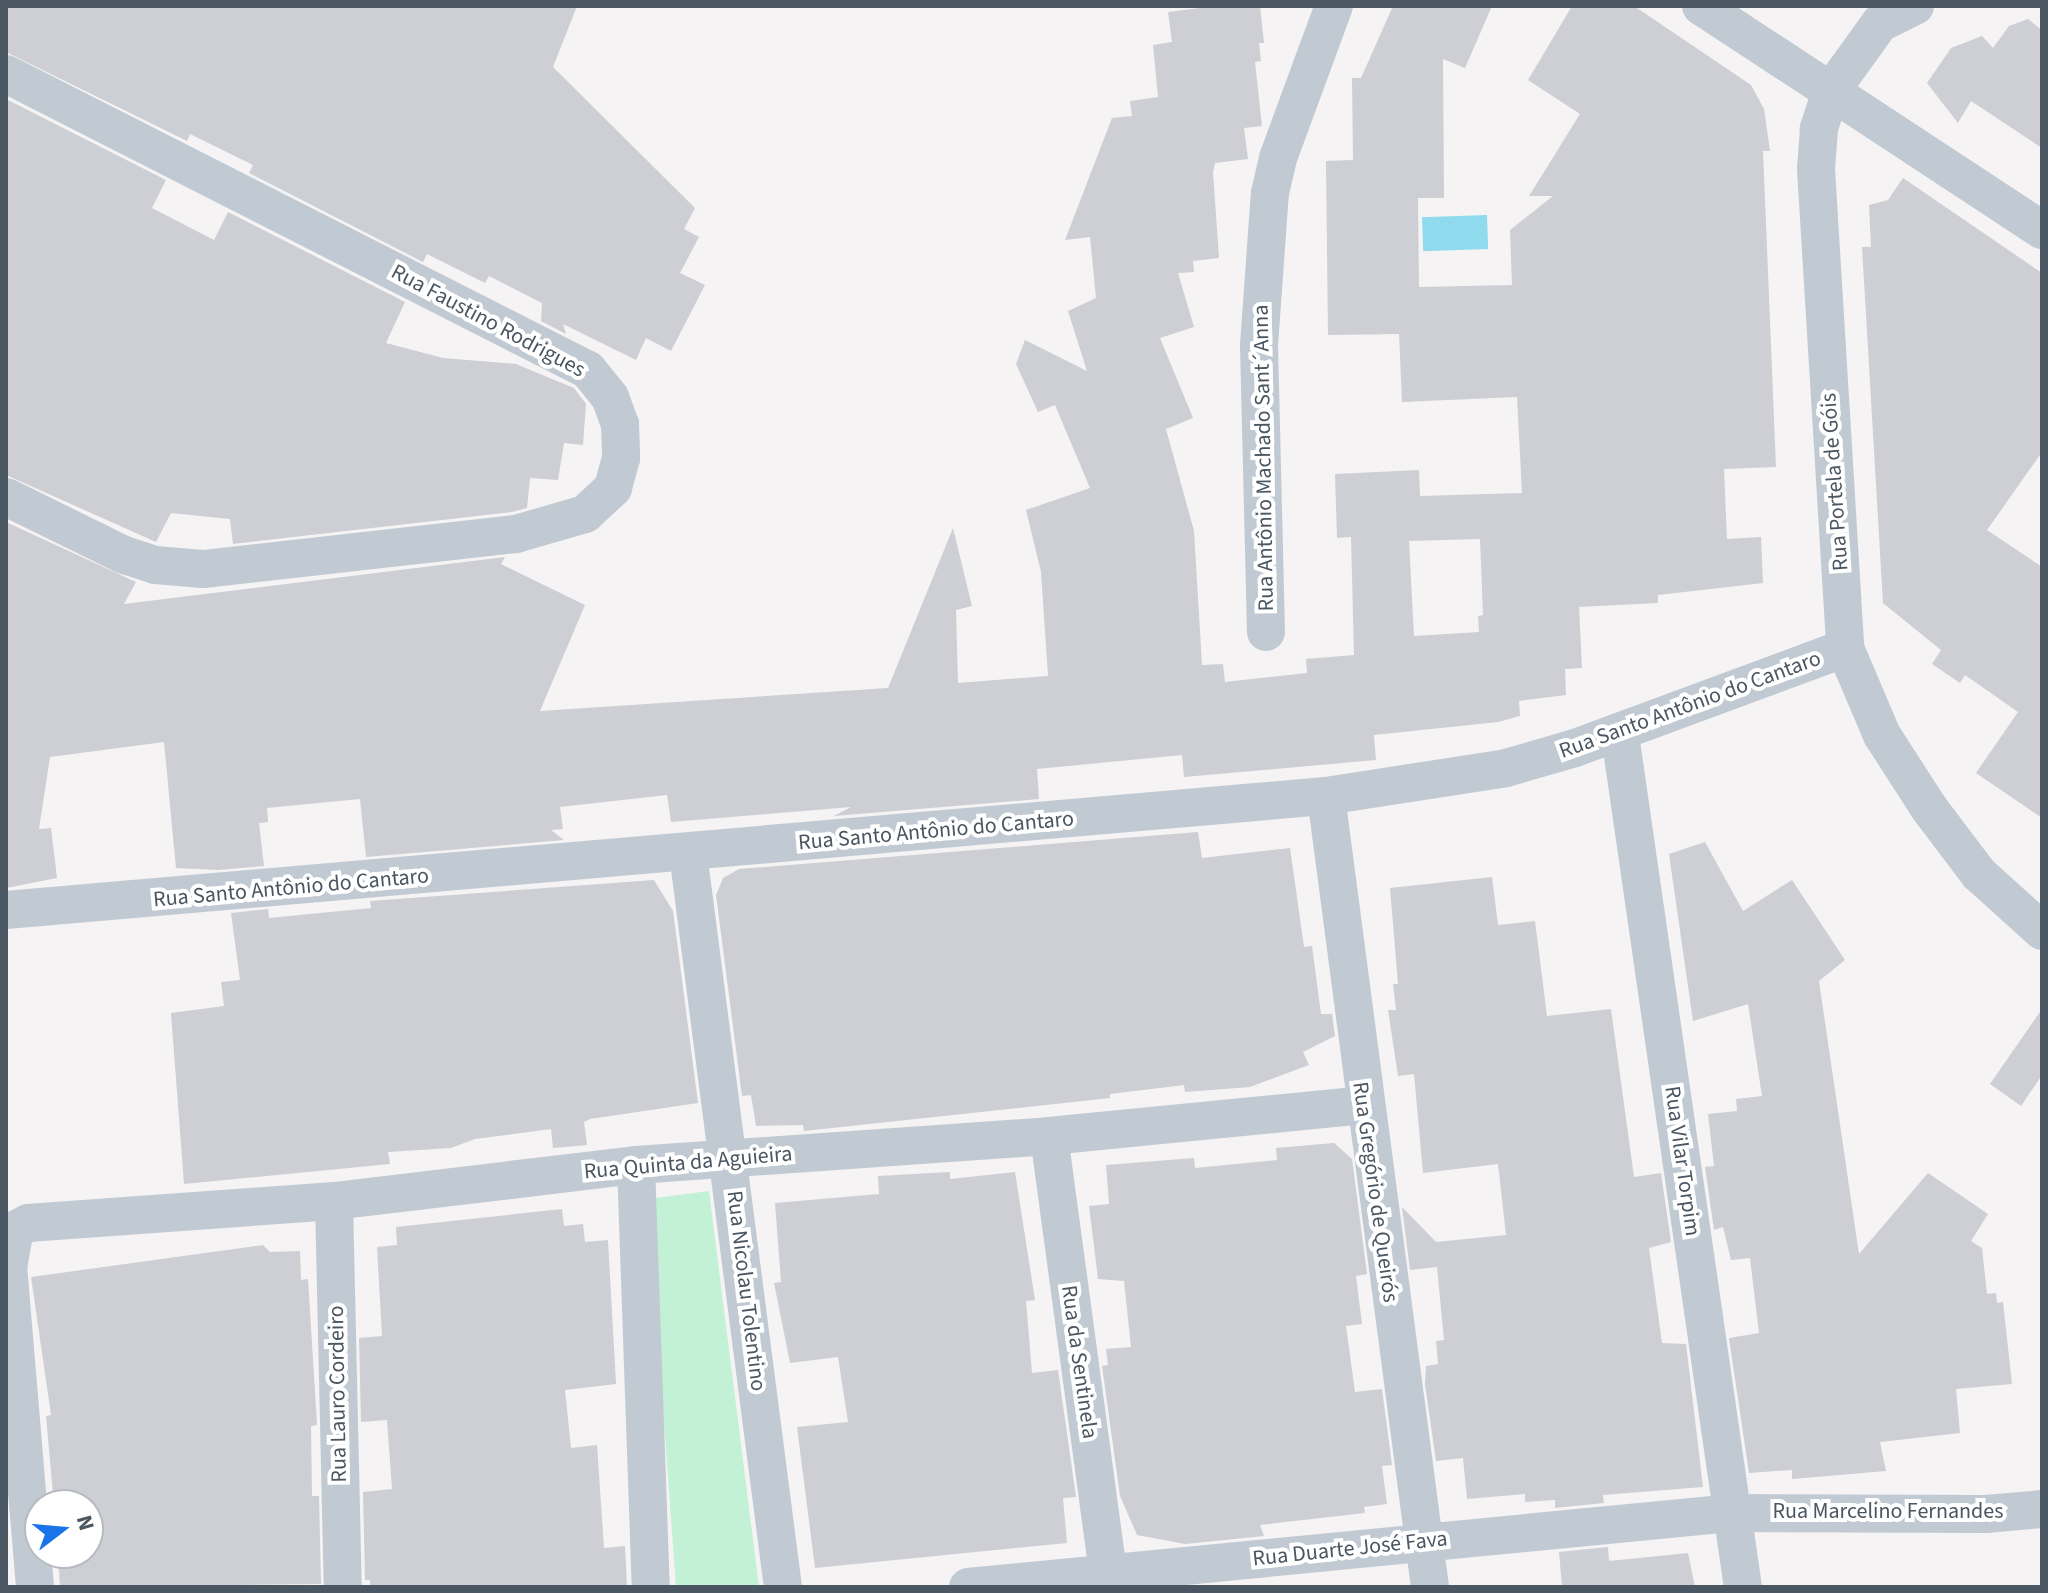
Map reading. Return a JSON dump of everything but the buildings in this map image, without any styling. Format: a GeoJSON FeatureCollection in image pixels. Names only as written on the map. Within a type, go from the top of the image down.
{"type":"FeatureCollection","features":[{"type":"Feature","properties":{"kind":"street","name":"Rua Antônio Machado Sant´Anna"},"geometry":{"type":"LineString","coordinates":[[1266,632],[1259,345],[1270,193],[1278,158],[1334,6]]}},
{"type":"Feature","properties":{"kind":"street"},"geometry":{"type":"LineString","coordinates":[[1701,6],[2042,230]]}},
{"type":"Feature","properties":{"kind":"street","name":"Rua Portela de Góis"},"geometry":{"type":"LineString","coordinates":[[1915,6],[1880,23],[1831,91],[1819,129],[1816,169],[1845,648],[1882,735],[1929,808],[1979,874],[2042,931]]}},
{"type":"Feature","properties":{"kind":"street","name":"Rua Faustino Rodrigues"},"geometry":{"type":"LineString","coordinates":[[6,74],[588,370],[610,397],[620,424],[621,458],[613,488],[585,514],[516,534],[203,569],[155,565],[124,555],[6,497]]}},
{"type":"Feature","properties":{"kind":"street","name":"Rua Santo Antônio do Cantaro"},"geometry":{"type":"LineString","coordinates":[[6,910],[1326,796],[1506,768],[1620,735],[1845,648]]}},
{"type":"Feature","properties":{"kind":"street","name":"Rua Vilar Torpim"},"geometry":{"type":"LineString","coordinates":[[1620,735],[1743,1587]]}},
{"type":"Feature","properties":{"kind":"street","name":"Rua Gregório de Queirós"},"geometry":{"type":"LineString","coordinates":[[1326,796],[1363,1105],[1430,1587]]}},
{"type":"Feature","properties":{"kind":"street","name":"Rua Nicolau Tolentino"},"geometry":{"type":"LineString","coordinates":[[688,853],[783,1587]]}},
{"type":"Feature","properties":{"kind":"street","name":"Rua Quinta da Aguieira"},"geometry":{"type":"LineString","coordinates":[[35,1587],[28,1453],[8,1268],[15,1230],[51,1217],[334,1201],[636,1165],[1049,1136],[1363,1105]]}},
{"type":"Feature","properties":{"kind":"street","name":"Rua da Sentinela"},"geometry":{"type":"LineString","coordinates":[[1049,1136],[1109,1580]]}},
{"type":"Feature","properties":{"kind":"street"},"geometry":{"type":"LineString","coordinates":[[636,1165],[651,1587]]}},
{"type":"Feature","properties":{"kind":"street","name":"Rua Lauro Cordeiro"},"geometry":{"type":"LineString","coordinates":[[334,1201],[343,1587]]}},
{"type":"Feature","properties":{"kind":"street","name":"Rua Marcelino Fernandes"},"geometry":{"type":"LineString","coordinates":[[1733,1513],[1986,1514],[2042,1509]]}},
{"type":"Feature","properties":{"kind":"street","name":"Rua Duarte José Fava"},"geometry":{"type":"LineString","coordinates":[[968,1587],[1109,1580],[1424,1541],[1733,1513]]}},
{"type":"Feature","properties":{"kind":"green space"},"geometry":{"type":"Polygon","coordinates":[[[709,1191],[759,1587],[676,1587],[648,1199],[709,1191]]]}},
{"type":"Feature","properties":{"kind":"water"},"geometry":{"type":"Polygon","coordinates":[[[1487,215],[1488,249],[1423,251],[1422,217],[1487,215]]]}}]}
